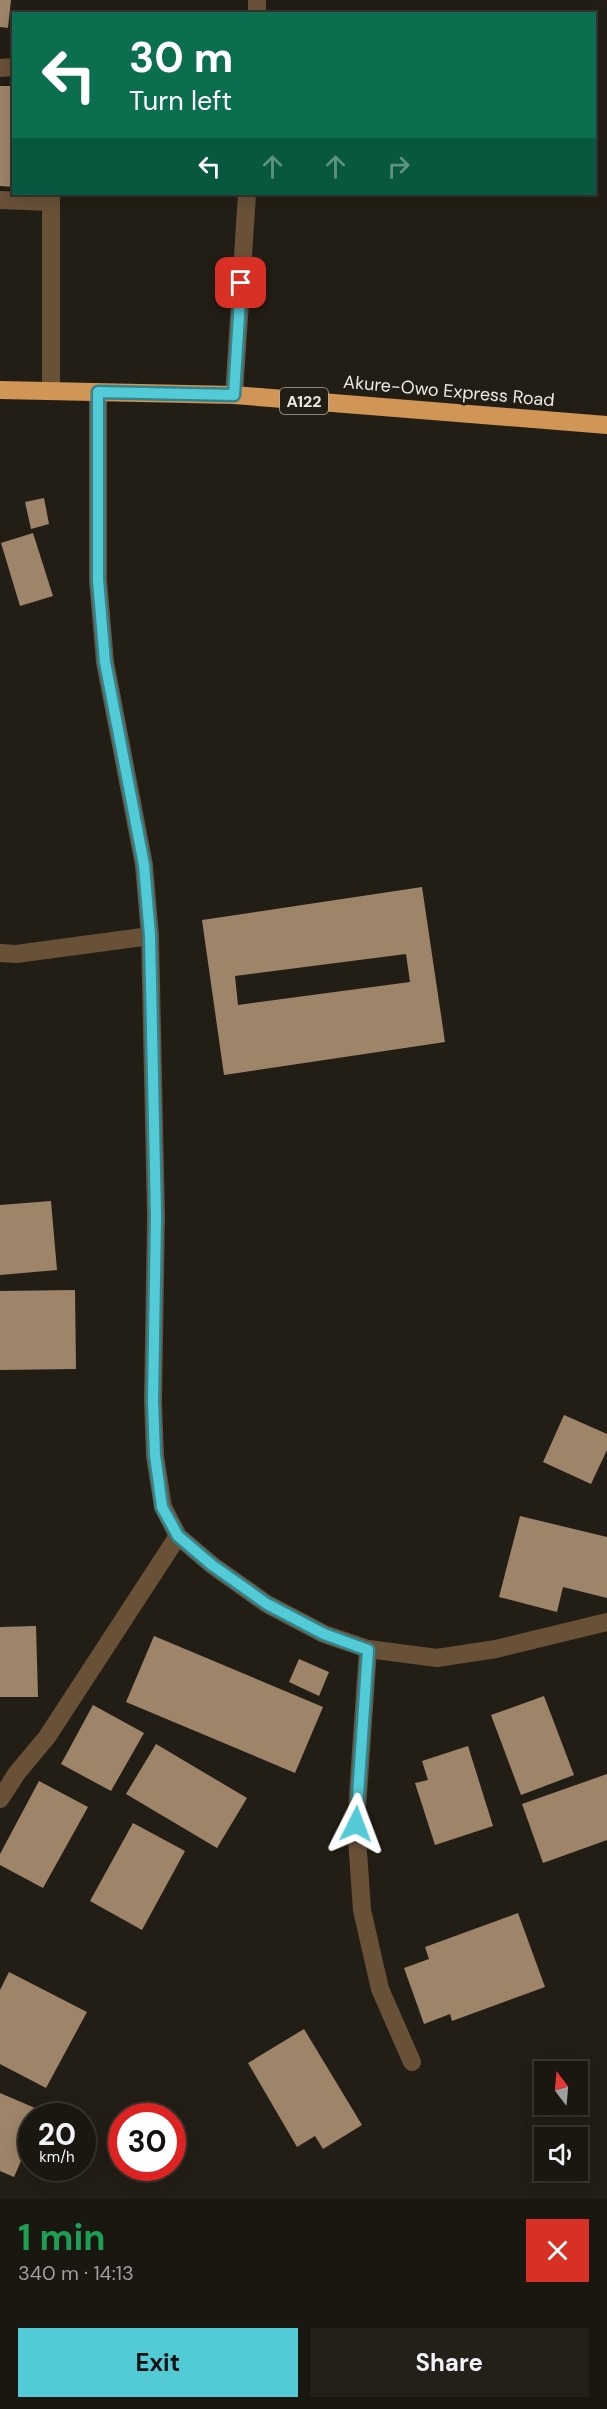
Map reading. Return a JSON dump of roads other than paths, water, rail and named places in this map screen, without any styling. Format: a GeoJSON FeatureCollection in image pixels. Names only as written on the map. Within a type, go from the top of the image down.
{"type":"FeatureCollection","features":[{"type":"Feature","properties":{"kind":"highway","name":"Akure-Owo Express Road"},"geometry":{"type":"LineString","coordinates":[[0,390],[234,395],[607,425]]}},
{"type":"Feature","properties":{"kind":"street"},"geometry":{"type":"LineString","coordinates":[[234,395],[247,195]]}},
{"type":"Feature","properties":{"kind":"street"},"geometry":{"type":"LineString","coordinates":[[0,200],[51,198],[51,391]]}},
{"type":"Feature","properties":{"kind":"street"},"geometry":{"type":"LineString","coordinates":[[98,392],[98,580],[105,662],[144,865],[150,936],[156,1217],[154,1444],[162,1507],[178,1536],[212,1565],[267,1604],[324,1634],[368,1650],[437,1658],[496,1649],[607,1622]]}},
{"type":"Feature","properties":{"kind":"street"},"geometry":{"type":"LineString","coordinates":[[0,953],[16,954],[150,936]]}},
{"type":"Feature","properties":{"kind":"street"},"geometry":{"type":"LineString","coordinates":[[0,1799],[16,1773],[47,1737],[178,1536]]}},
{"type":"Feature","properties":{"kind":"street"},"geometry":{"type":"LineString","coordinates":[[368,1650],[356,1824],[362,1910],[380,1989],[412,2062]]}}]}
